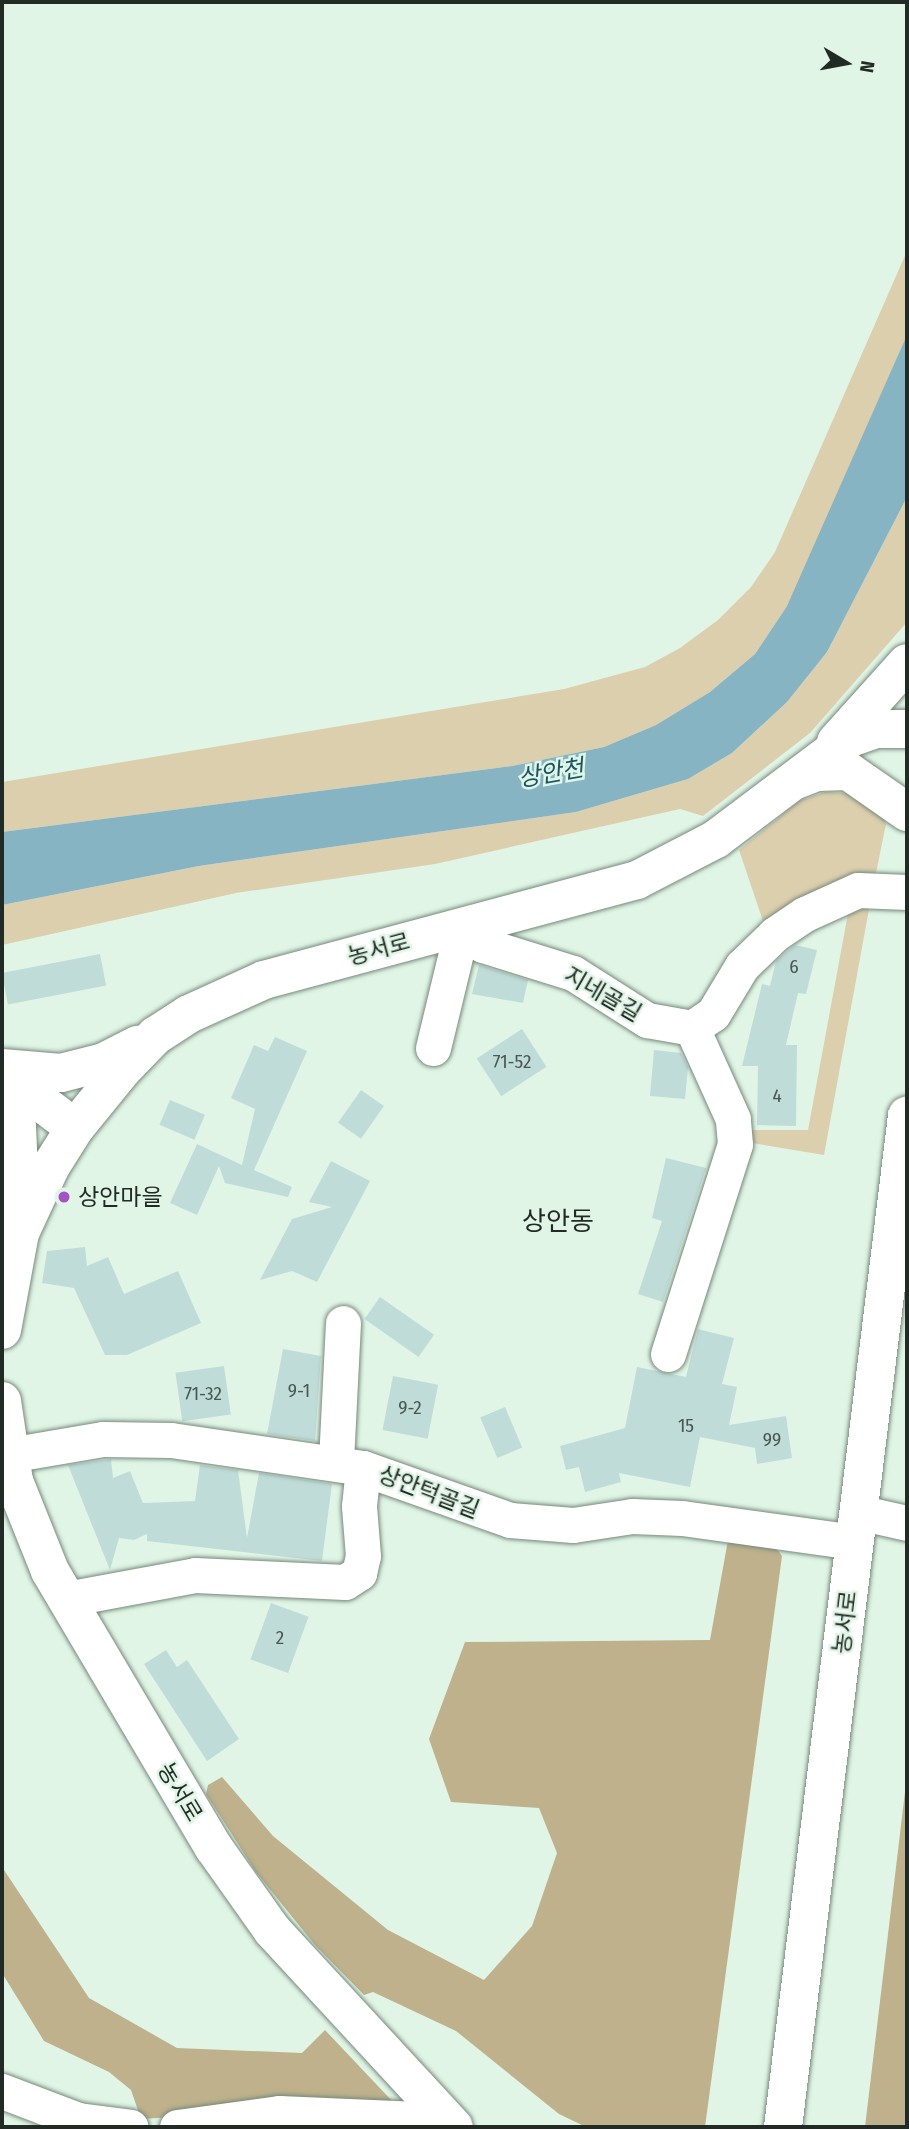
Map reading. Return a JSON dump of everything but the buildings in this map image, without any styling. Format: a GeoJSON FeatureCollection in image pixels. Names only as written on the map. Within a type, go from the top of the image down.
{"type":"FeatureCollection","features":[{"type":"Feature","properties":{"kind":"street"},"geometry":{"type":"LineString","coordinates":[[821,758],[907,663]]}},
{"type":"Feature","properties":{"kind":"street","name":"농서로"},"geometry":{"type":"LineString","coordinates":[[2,1330],[20,1233],[39,1188],[75,1128],[155,1036],[226,994],[264,980],[637,880],[716,839],[821,758],[863,733],[907,729]]}},
{"type":"Feature","properties":{"kind":"street"},"geometry":{"type":"LineString","coordinates":[[788,784],[817,772],[848,771],[907,813]]}},
{"type":"Feature","properties":{"kind":"street"},"geometry":{"type":"LineString","coordinates":[[668,1354],[735,1144],[733,1119],[692,1028],[713,1014],[742,966],[775,934],[805,914],[858,890],[907,892]]}},
{"type":"Feature","properties":{"kind":"street"},"geometry":{"type":"LineString","coordinates":[[433,1048],[462,928]]}},
{"type":"Feature","properties":{"kind":"street","name":"지네골길"},"geometry":{"type":"LineString","coordinates":[[462,928],[483,945],[573,973],[647,1020],[692,1028]]}},
{"type":"Feature","properties":{"kind":"street"},"geometry":{"type":"LineString","coordinates":[[2,1071],[61,1073],[104,1062],[155,1036]]}},
{"type":"Feature","properties":{"kind":"street"},"geometry":{"type":"LineString","coordinates":[[2,1071],[75,1128]]}},
{"type":"Feature","properties":{"kind":"street"},"geometry":{"type":"LineString","coordinates":[[2,1080],[15,1110],[19,1138],[20,1233]]}},
{"type":"Feature","properties":{"kind":"street","name":"농서로"},"geometry":{"type":"LineString","coordinates":[[783,2127],[907,1116]]}},
{"type":"Feature","properties":{"kind":"street"},"geometry":{"type":"LineString","coordinates":[[9,1455],[141,1437],[350,1464],[343,1323]]}},
{"type":"Feature","properties":{"kind":"street","name":"농서로"},"geometry":{"type":"LineString","coordinates":[[2,1401],[9,1455],[30,1527],[66,1599],[214,1848],[272,1930],[445,2118]]}},
{"type":"Feature","properties":{"kind":"street","name":"상안턱골길"},"geometry":{"type":"LineString","coordinates":[[350,1464],[510,1520],[573,1525],[632,1516],[857,1527],[907,1522]]}},
{"type":"Feature","properties":{"kind":"street","name":"상안턱골길"},"geometry":{"type":"LineString","coordinates":[[66,1599],[195,1575],[345,1582],[359,1573],[363,1556],[359,1506],[350,1464]]}},
{"type":"Feature","properties":{"kind":"street"},"geometry":{"type":"LineString","coordinates":[[2,2091],[78,2120],[131,2127]]}},
{"type":"Feature","properties":{"kind":"street"},"geometry":{"type":"LineString","coordinates":[[177,2127],[279,2113],[445,2118]]}},
{"type":"Feature","properties":{"kind":"shaded area"},"geometry":{"type":"Polygon","coordinates":[[[907,251],[907,335],[814,552],[787,606],[755,654],[710,692],[656,725],[604,747],[512,766],[2,832],[2,782],[564,689],[645,667],[680,648],[718,620],[751,587],[775,552],[907,251]]]}},
{"type":"Feature","properties":{"kind":"shaded area"},"geometry":{"type":"Polygon","coordinates":[[[907,497],[907,622],[810,733],[703,816],[680,809],[435,864],[236,893],[2,945],[2,905],[199,866],[576,812],[688,779],[732,753],[787,702],[827,652],[907,497]]]}},
{"type":"Feature","properties":{"kind":"shaded area"},"geometry":{"type":"Polygon","coordinates":[[[825,792],[848,793],[883,817],[886,824],[876,873],[864,874],[766,930],[739,850],[799,801],[825,792]]]}},
{"type":"Feature","properties":{"kind":"shaded area"},"geometry":{"type":"Polygon","coordinates":[[[870,904],[824,1155],[746,1142],[747,1130],[808,1130],[849,908],[870,904]]]}},
{"type":"Feature","properties":{"kind":"shaded area"},"geometry":{"type":"Polygon","coordinates":[[[728,1540],[776,1548],[782,1556],[705,2127],[586,2127],[559,2114],[456,2031],[373,1992],[364,1995],[315,1945],[256,1872],[206,1794],[208,1785],[222,1777],[273,1836],[388,1930],[484,1980],[532,1926],[557,1853],[539,1808],[451,1802],[429,1739],[465,1642],[710,1640],[728,1540]]]}},
{"type":"Feature","properties":{"kind":"shaded area"},"geometry":{"type":"Polygon","coordinates":[[[907,1775],[907,2127],[865,2127],[907,1775]]]}},
{"type":"Feature","properties":{"kind":"shaded area"},"geometry":{"type":"Polygon","coordinates":[[[2,1867],[89,1998],[177,2048],[302,2053],[325,2030],[394,2103],[141,2119],[131,2090],[109,2072],[44,2041],[2,1973],[2,1867]]]}},
{"type":"Feature","properties":{"kind":"water","name":"상안천"},"geometry":{"type":"Polygon","coordinates":[[[907,335],[907,497],[827,652],[787,702],[732,753],[688,779],[576,812],[199,866],[2,905],[2,832],[512,766],[604,747],[656,725],[710,692],[755,654],[787,606],[907,335]]]}},
{"type":"Feature","properties":{"kind":"place","name":"상안마을"},"geometry":{"type":"Point","coordinates":[64,1197]}},
{"type":"Feature","properties":{"kind":"district","name":"상안동"},"geometry":{"type":"Point","coordinates":[558,1222]}}]}
